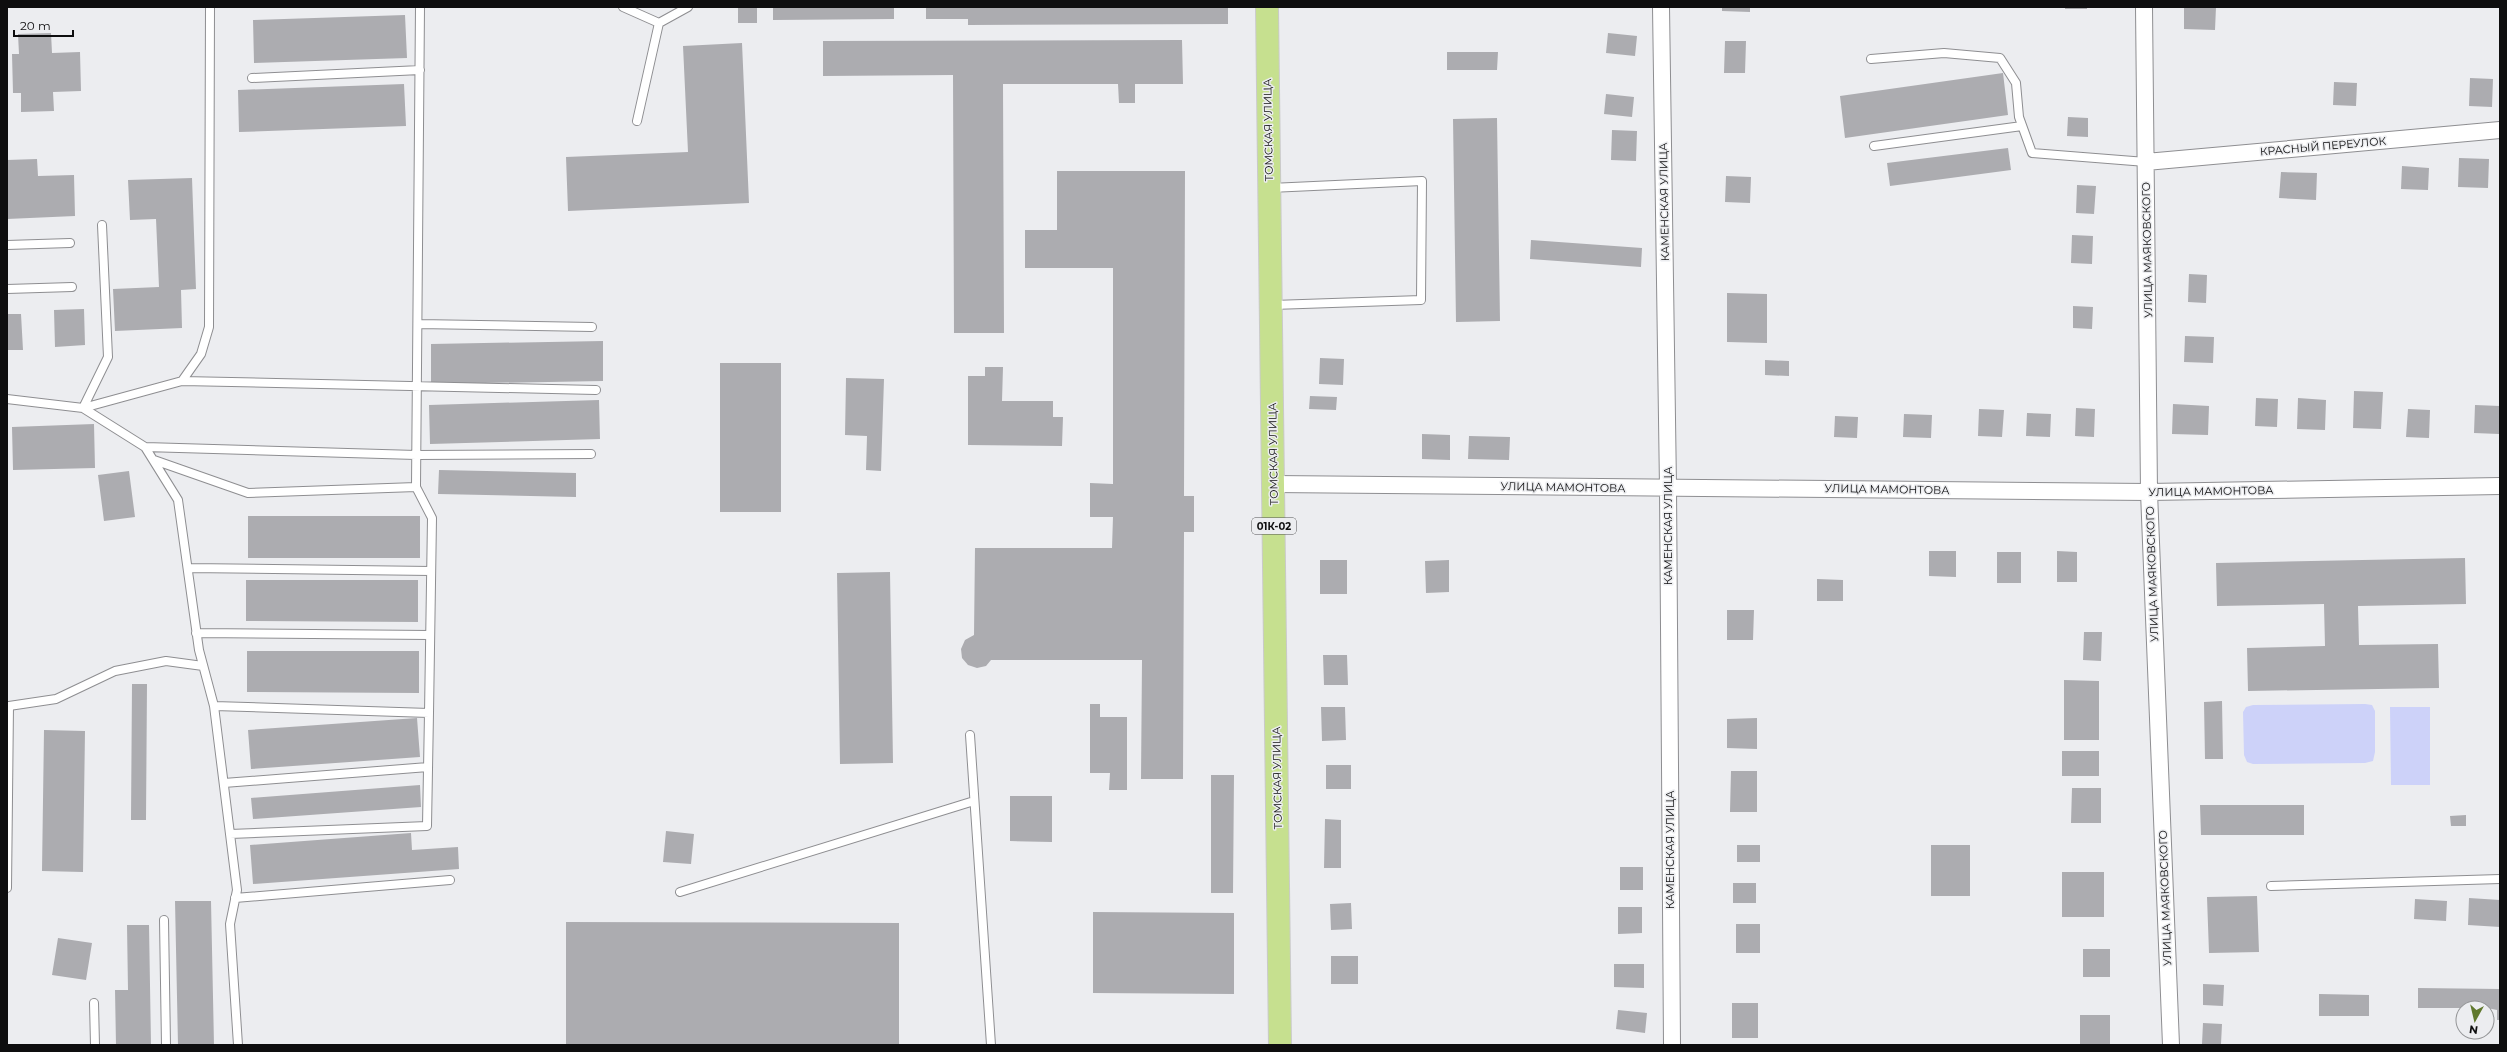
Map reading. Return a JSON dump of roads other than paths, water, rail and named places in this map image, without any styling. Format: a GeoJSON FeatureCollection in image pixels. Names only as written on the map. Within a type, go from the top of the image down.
{"type":"FeatureCollection","features":[{"type":"Feature","properties":{"kind":"main road","name":"ТОМСКАЯ УЛИЦА"},"geometry":{"type":"LineString","coordinates":[[1267,7],[1280,1045]]}},
{"type":"Feature","properties":{"kind":"street","name":"КАМЕНСКАЯ УЛИЦА"},"geometry":{"type":"LineString","coordinates":[[1661,7],[1668,488],[1672,1045]]}},
{"type":"Feature","properties":{"kind":"street","name":"УЛИЦА МАЯКОВСКОГО"},"geometry":{"type":"LineString","coordinates":[[2144,7],[2149,492],[2171,1045]]}},
{"type":"Feature","properties":{"kind":"street","name":"КРАСНЫЙ ПЕРЕУЛОК"},"geometry":{"type":"LineString","coordinates":[[2146,162],[2500,130]]}},
{"type":"Feature","properties":{"kind":"street","name":"УЛИЦА МАМОНТОВА"},"geometry":{"type":"LineString","coordinates":[[1273,484],[2149,492],[2500,486]]}},
{"type":"Feature","properties":{"kind":"lane"},"geometry":{"type":"LineString","coordinates":[[182,381],[201,354],[209,327],[210,7]]}},
{"type":"Feature","properties":{"kind":"lane"},"geometry":{"type":"LineString","coordinates":[[230,834],[427,826],[432,518],[416,487],[420,7]]}},
{"type":"Feature","properties":{"kind":"lane"},"geometry":{"type":"LineString","coordinates":[[623,7],[659,23]]}},
{"type":"Feature","properties":{"kind":"lane"},"geometry":{"type":"LineString","coordinates":[[637,121],[659,23],[688,7]]}},
{"type":"Feature","properties":{"kind":"lane"},"geometry":{"type":"LineString","coordinates":[[1871,59],[1944,53],[2000,58],[2016,83],[2019,117],[2032,153],[2146,162]]}},
{"type":"Feature","properties":{"kind":"lane"},"geometry":{"type":"LineString","coordinates":[[252,78],[420,70]]}},
{"type":"Feature","properties":{"kind":"lane"},"geometry":{"type":"LineString","coordinates":[[1874,146],[2022,126]]}},
{"type":"Feature","properties":{"kind":"lane"},"geometry":{"type":"LineString","coordinates":[[1269,188],[1422,181],[1421,300],[1270,306]]}},
{"type":"Feature","properties":{"kind":"lane"},"geometry":{"type":"LineString","coordinates":[[83,408],[108,357],[102,225]]}},
{"type":"Feature","properties":{"kind":"lane"},"geometry":{"type":"LineString","coordinates":[[7,245],[70,243]]}},
{"type":"Feature","properties":{"kind":"lane"},"geometry":{"type":"LineString","coordinates":[[7,289],[72,287]]}},
{"type":"Feature","properties":{"kind":"lane"},"geometry":{"type":"LineString","coordinates":[[418,324],[592,327]]}},
{"type":"Feature","properties":{"kind":"lane"},"geometry":{"type":"LineString","coordinates":[[7,399],[83,408],[182,381],[417,384],[596,390]]}},
{"type":"Feature","properties":{"kind":"lane"},"geometry":{"type":"LineString","coordinates":[[83,408],[145,447],[178,500],[196,633],[214,706],[237,890],[230,924],[238,1045]]}},
{"type":"Feature","properties":{"kind":"lane"},"geometry":{"type":"LineString","coordinates":[[145,447],[416,455],[591,454]]}},
{"type":"Feature","properties":{"kind":"lane"},"geometry":{"type":"LineString","coordinates":[[154,460],[248,493],[416,487]]}},
{"type":"Feature","properties":{"kind":"lane"},"geometry":{"type":"LineString","coordinates":[[188,568],[432,571]]}},
{"type":"Feature","properties":{"kind":"lane"},"geometry":{"type":"LineString","coordinates":[[196,633],[430,635]]}},
{"type":"Feature","properties":{"kind":"lane"},"geometry":{"type":"LineString","coordinates":[[7,888],[8,706],[56,699],[115,671],[166,661],[203,666]]}},
{"type":"Feature","properties":{"kind":"lane"},"geometry":{"type":"LineString","coordinates":[[214,706],[429,713]]}},
{"type":"Feature","properties":{"kind":"lane"},"geometry":{"type":"LineString","coordinates":[[970,735],[991,1045]]}},
{"type":"Feature","properties":{"kind":"lane"},"geometry":{"type":"LineString","coordinates":[[224,783],[428,767]]}},
{"type":"Feature","properties":{"kind":"lane"},"geometry":{"type":"LineString","coordinates":[[680,892],[974,800]]}},
{"type":"Feature","properties":{"kind":"lane"},"geometry":{"type":"LineString","coordinates":[[2271,886],[2500,879]]}},
{"type":"Feature","properties":{"kind":"lane"},"geometry":{"type":"LineString","coordinates":[[235,898],[450,880]]}},
{"type":"Feature","properties":{"kind":"lane"},"geometry":{"type":"LineString","coordinates":[[164,920],[166,1045]]}},
{"type":"Feature","properties":{"kind":"lane"},"geometry":{"type":"LineString","coordinates":[[94,1003],[95,1045]]}}]}
